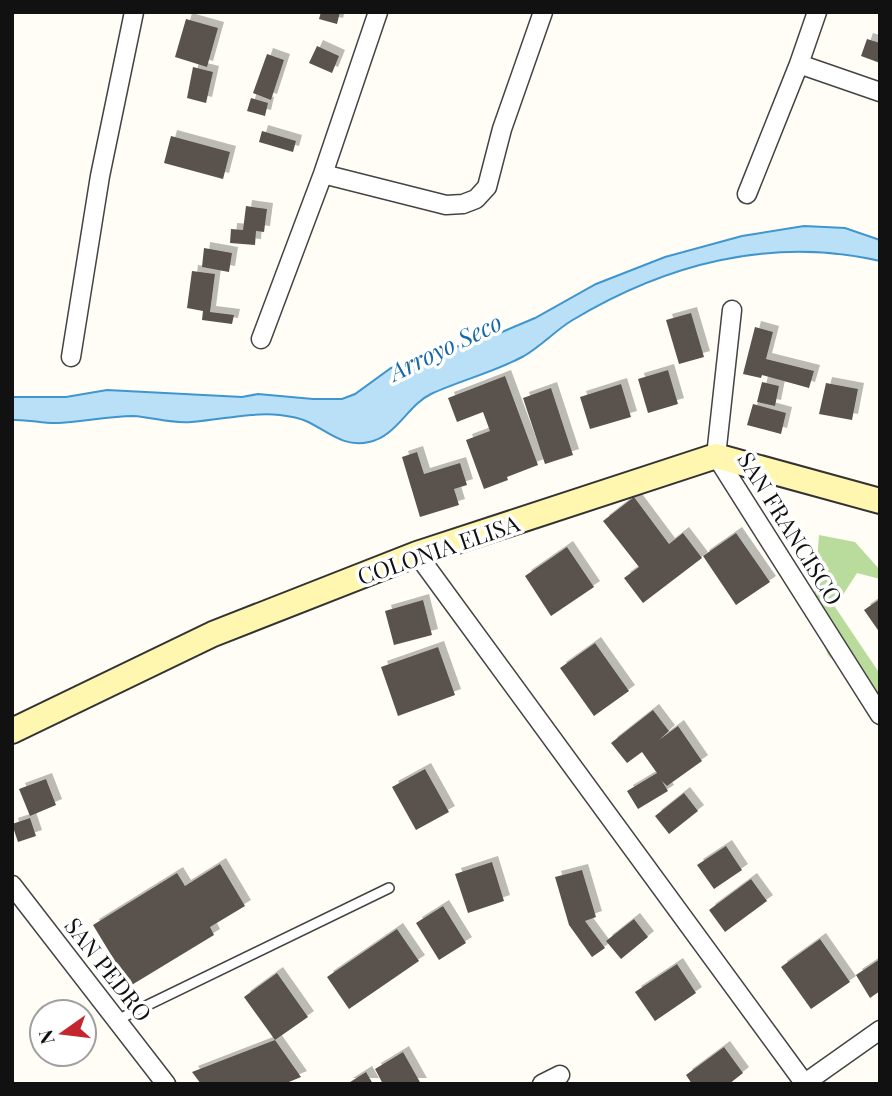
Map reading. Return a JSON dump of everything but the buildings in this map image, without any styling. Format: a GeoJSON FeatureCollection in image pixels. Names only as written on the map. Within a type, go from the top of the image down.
{"type":"FeatureCollection","features":[{"type":"Feature","properties":{"kind":"street"},"geometry":{"type":"LineString","coordinates":[[71,357],[100,176],[134,12]]}},
{"type":"Feature","properties":{"kind":"street"},"geometry":{"type":"LineString","coordinates":[[261,339],[323,174],[378,12]]}},
{"type":"Feature","properties":{"kind":"street"},"geometry":{"type":"LineString","coordinates":[[323,174],[446,205],[463,204],[476,199],[487,187],[502,129],[543,12]]}},
{"type":"Feature","properties":{"kind":"street"},"geometry":{"type":"LineString","coordinates":[[747,194],[817,12]]}},
{"type":"Feature","properties":{"kind":"street"},"geometry":{"type":"LineString","coordinates":[[799,64],[880,92]]}},
{"type":"Feature","properties":{"kind":"street","name":"SAN FRANCISCO"},"geometry":{"type":"LineString","coordinates":[[732,310],[716,456],[880,715]]}},
{"type":"Feature","properties":{"kind":"street"},"geometry":{"type":"LineString","coordinates":[[716,456],[880,501]]}},
{"type":"Feature","properties":{"kind":"street","name":"COLONIA ELISA"},"geometry":{"type":"LineString","coordinates":[[12,731],[213,634],[417,554],[716,456]]}},
{"type":"Feature","properties":{"kind":"street"},"geometry":{"type":"LineString","coordinates":[[417,554],[805,1083],[880,1030]]}},
{"type":"Feature","properties":{"kind":"street","name":"SAN PEDRO"},"geometry":{"type":"LineString","coordinates":[[12,885],[166,1084]]}},
{"type":"Feature","properties":{"kind":"street"},"geometry":{"type":"LineString","coordinates":[[542,1084],[560,1075]]}},
{"type":"Feature","properties":{"kind":"lane"},"geometry":{"type":"LineString","coordinates":[[117,1020],[389,888]]}},
{"type":"Feature","properties":{"kind":"green space"},"geometry":{"type":"Polygon","coordinates":[[[819,535],[855,542],[880,570],[880,579],[857,573],[835,607],[880,674],[880,708],[828,655],[813,616],[819,535]]]}},
{"type":"Feature","properties":{"kind":"water"},"geometry":{"type":"Polygon","coordinates":[[[804,226],[845,228],[880,240],[880,261],[839,254],[799,252],[759,254],[681,270],[607,301],[571,321],[513,362],[431,394],[415,405],[387,434],[369,442],[343,441],[306,421],[269,414],[184,422],[133,416],[59,423],[12,420],[12,397],[66,397],[107,390],[342,399],[355,394],[391,368],[502,332],[535,318],[596,284],[665,257],[742,236],[804,226]]]}},
{"type":"Feature","properties":{"kind":"water label","name":"Arroyo Seco"},"geometry":{"type":"Point","coordinates":[445,346]}}]}
